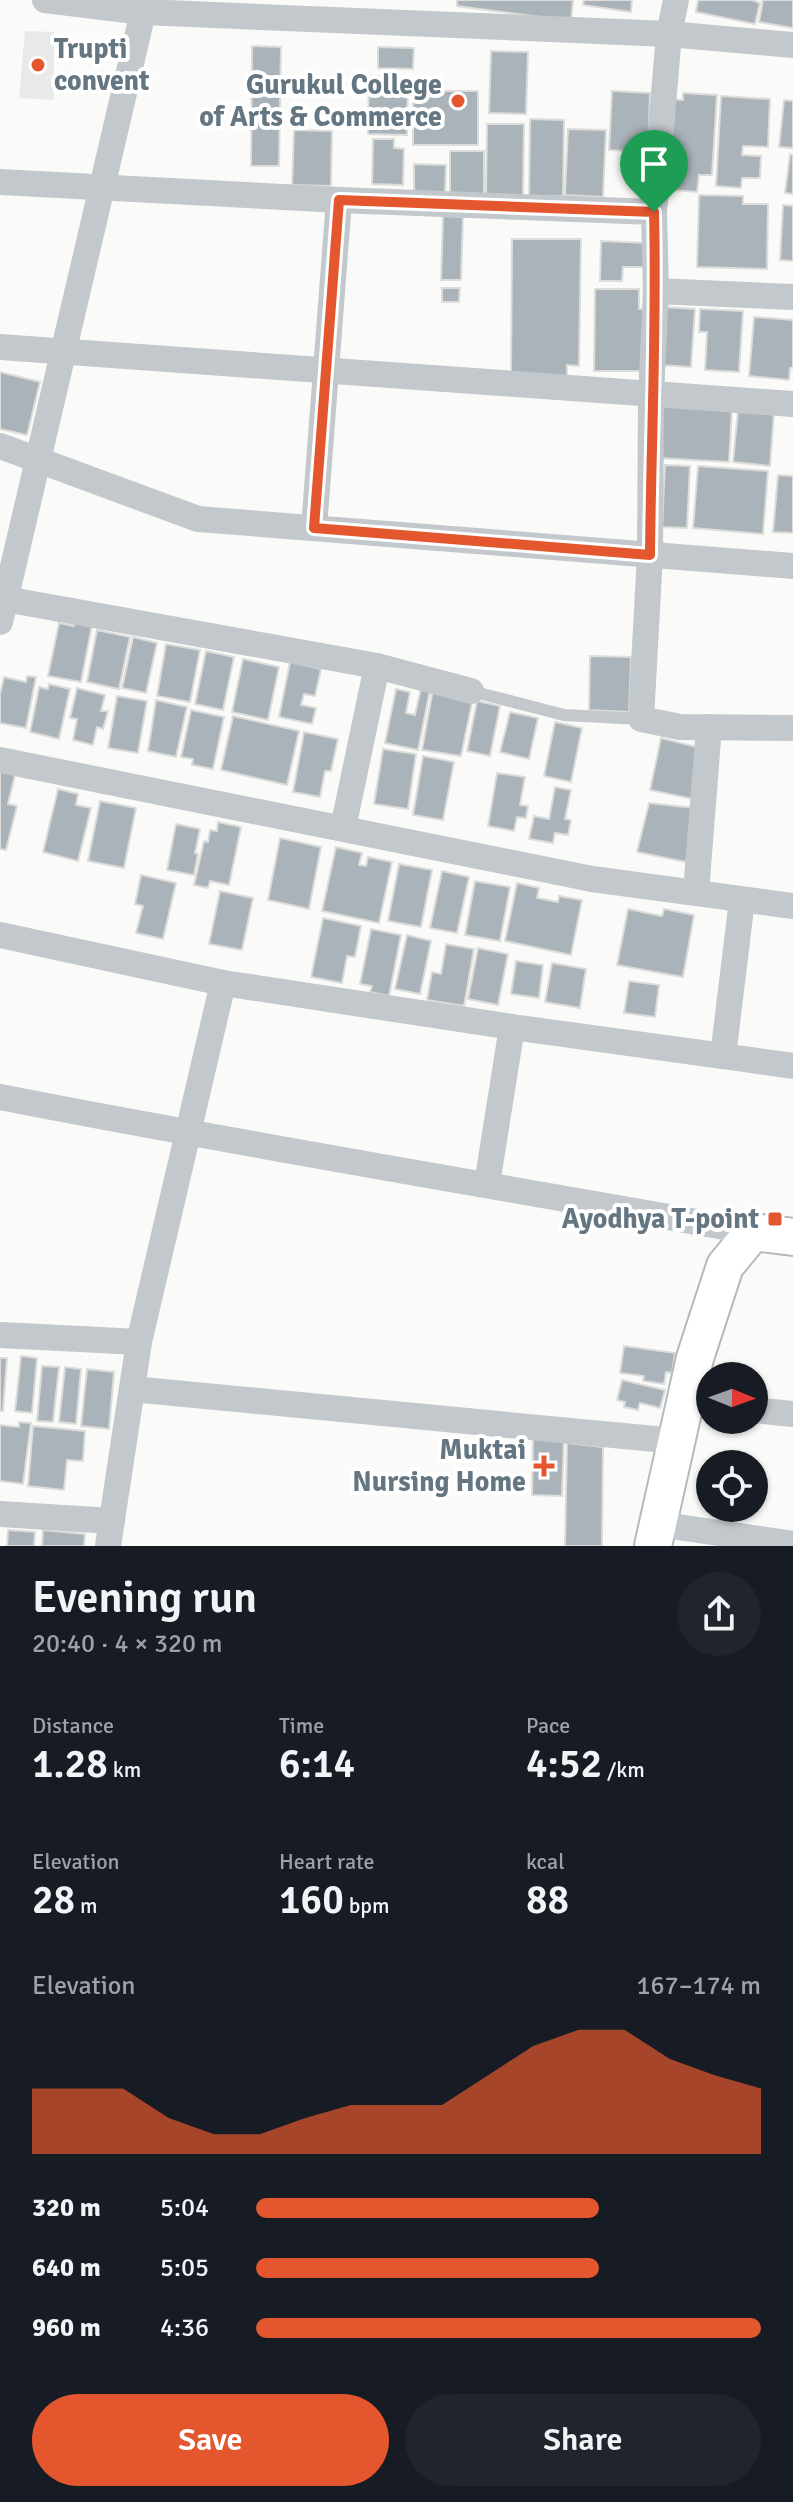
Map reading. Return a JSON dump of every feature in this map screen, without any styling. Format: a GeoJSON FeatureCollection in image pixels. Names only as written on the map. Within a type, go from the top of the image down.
{"type":"FeatureCollection","features":[{"type":"Feature","properties":{"kind":"main road"},"geometry":{"type":"LineString","coordinates":[[696,1381],[695,1358],[725,1266],[753,1232],[793,1237]]}},
{"type":"Feature","properties":{"kind":"main road"},"geometry":{"type":"LineString","coordinates":[[655,1535],[676,1441],[696,1406]]}},
{"type":"Feature","properties":{"kind":"street"},"geometry":{"type":"LineString","coordinates":[[45,0],[144,6],[423,11],[793,45]]}},
{"type":"Feature","properties":{"kind":"street"},"geometry":{"type":"LineString","coordinates":[[676,0],[669,34],[654,212],[656,291],[651,395],[650,555],[641,719],[680,727],[793,728]]}},
{"type":"Feature","properties":{"kind":"street"},"geometry":{"type":"LineString","coordinates":[[144,6],[3,611],[377,666],[471,691]]}},
{"type":"Feature","properties":{"kind":"street"},"geometry":{"type":"LineString","coordinates":[[0,182],[339,200],[654,212]]}},
{"type":"Feature","properties":{"kind":"street"},"geometry":{"type":"LineString","coordinates":[[314,528],[339,200]]}},
{"type":"Feature","properties":{"kind":"street"},"geometry":{"type":"LineString","coordinates":[[656,291],[793,297]]}},
{"type":"Feature","properties":{"kind":"street"},"geometry":{"type":"LineString","coordinates":[[0,347],[793,404]]}},
{"type":"Feature","properties":{"kind":"street"},"geometry":{"type":"LineString","coordinates":[[0,446],[198,519],[793,566]]}},
{"type":"Feature","properties":{"kind":"street"},"geometry":{"type":"LineString","coordinates":[[343,828],[377,666]]}},
{"type":"Feature","properties":{"kind":"street"},"geometry":{"type":"LineString","coordinates":[[696,892],[709,727]]}},
{"type":"Feature","properties":{"kind":"street"},"geometry":{"type":"LineString","coordinates":[[0,760],[592,879],[793,906]]}},
{"type":"Feature","properties":{"kind":"street"},"geometry":{"type":"LineString","coordinates":[[723,1056],[742,900]]}},
{"type":"Feature","properties":{"kind":"street"},"geometry":{"type":"LineString","coordinates":[[0,935],[223,983],[793,1066]]}},
{"type":"Feature","properties":{"kind":"street"},"geometry":{"type":"LineString","coordinates":[[0,1514],[110,1534],[139,1342],[223,983]]}},
{"type":"Feature","properties":{"kind":"street"},"geometry":{"type":"LineString","coordinates":[[487,1184],[512,1027]]}},
{"type":"Feature","properties":{"kind":"street"},"geometry":{"type":"LineString","coordinates":[[0,1097],[188,1134],[753,1232]]}},
{"type":"Feature","properties":{"kind":"street"},"geometry":{"type":"LineString","coordinates":[[0,1335],[139,1342]]}},
{"type":"Feature","properties":{"kind":"street"},"geometry":{"type":"LineString","coordinates":[[132,1389],[676,1441]]}},
{"type":"Feature","properties":{"kind":"street"},"geometry":{"type":"LineString","coordinates":[[768,1411],[793,1414]]}},
{"type":"Feature","properties":{"kind":"street"},"geometry":{"type":"LineString","coordinates":[[655,1535],[793,1544]]}},
{"type":"Feature","properties":{"kind":"lane"},"geometry":{"type":"LineString","coordinates":[[471,691],[564,715],[641,719]]}},
{"type":"Feature","properties":{"kind":"shaded area","name":"Trupti convent"},"geometry":{"type":"Polygon","coordinates":[[[25,31],[54,32],[54,100],[19,98],[25,31]]]}},
{"type":"Feature","properties":{"kind":"building"},"geometry":{"type":"Polygon","coordinates":[[[457,0],[573,0],[571,21],[457,6],[457,0]]]}},
{"type":"Feature","properties":{"kind":"building"},"geometry":{"type":"Polygon","coordinates":[[[584,0],[632,0],[631,12],[583,5],[584,0]]]}},
{"type":"Feature","properties":{"kind":"building"},"geometry":{"type":"Polygon","coordinates":[[[698,0],[752,0],[760,3],[755,24],[696,12],[698,0]]]}},
{"type":"Feature","properties":{"kind":"building"},"geometry":{"type":"Polygon","coordinates":[[[763,0],[793,0],[793,28],[759,22],[763,0]]]}},
{"type":"Feature","properties":{"kind":"building"},"geometry":{"type":"Polygon","coordinates":[[[252,46],[281,47],[279,166],[251,166],[252,46]]]}},
{"type":"Feature","properties":{"kind":"building"},"geometry":{"type":"Polygon","coordinates":[[[378,47],[414,48],[413,69],[378,68],[378,47]]]}},
{"type":"Feature","properties":{"kind":"building"},"geometry":{"type":"Polygon","coordinates":[[[491,51],[528,52],[526,114],[489,113],[491,51]]]}},
{"type":"Feature","properties":{"kind":"building"},"geometry":{"type":"Polygon","coordinates":[[[369,76],[408,77],[407,135],[368,134],[369,76]]]}},
{"type":"Feature","properties":{"kind":"building"},"geometry":{"type":"Polygon","coordinates":[[[413,91],[478,91],[478,145],[413,145],[413,91]]]}},
{"type":"Feature","properties":{"kind":"building"},"geometry":{"type":"Polygon","coordinates":[[[612,91],[650,93],[648,152],[609,150],[612,91]]]}},
{"type":"Feature","properties":{"kind":"building"},"geometry":{"type":"Polygon","coordinates":[[[683,93],[717,95],[712,175],[699,175],[697,192],[661,189],[668,99],[683,100],[683,93]]]}},
{"type":"Feature","properties":{"kind":"building"},"geometry":{"type":"Polygon","coordinates":[[[721,96],[770,99],[768,147],[743,146],[742,155],[761,156],[760,178],[742,178],[741,188],[716,186],[721,96]]]}},
{"type":"Feature","properties":{"kind":"building"},"geometry":{"type":"Polygon","coordinates":[[[784,100],[793,101],[793,148],[779,147],[784,100]]]}},
{"type":"Feature","properties":{"kind":"building"},"geometry":{"type":"Polygon","coordinates":[[[530,119],[564,120],[563,196],[529,196],[530,119]]]}},
{"type":"Feature","properties":{"kind":"building"},"geometry":{"type":"Polygon","coordinates":[[[487,124],[524,124],[523,196],[486,196],[487,124]]]}},
{"type":"Feature","properties":{"kind":"building"},"geometry":{"type":"Polygon","coordinates":[[[568,129],[606,130],[603,197],[565,195],[568,129]]]}},
{"type":"Feature","properties":{"kind":"building"},"geometry":{"type":"Polygon","coordinates":[[[294,130],[332,131],[331,186],[292,185],[294,130]]]}},
{"type":"Feature","properties":{"kind":"building"},"geometry":{"type":"Polygon","coordinates":[[[373,139],[394,139],[394,148],[404,149],[403,185],[372,184],[373,139]]]}},
{"type":"Feature","properties":{"kind":"building"},"geometry":{"type":"Polygon","coordinates":[[[450,151],[484,151],[484,202],[450,202],[450,151]]]}},
{"type":"Feature","properties":{"kind":"building"},"geometry":{"type":"Polygon","coordinates":[[[790,154],[793,155],[793,194],[785,193],[790,154]]]}},
{"type":"Feature","properties":{"kind":"building"},"geometry":{"type":"Polygon","coordinates":[[[414,164],[446,165],[445,195],[414,195],[414,164]]]}},
{"type":"Feature","properties":{"kind":"building"},"geometry":{"type":"Polygon","coordinates":[[[699,195],[743,196],[743,204],[768,204],[767,269],[697,267],[699,195]]]}},
{"type":"Feature","properties":{"kind":"building"},"geometry":{"type":"Polygon","coordinates":[[[783,205],[793,206],[793,261],[780,260],[783,205]]]}},
{"type":"Feature","properties":{"kind":"building"},"geometry":{"type":"Polygon","coordinates":[[[443,216],[463,217],[461,280],[441,280],[443,216]]]}},
{"type":"Feature","properties":{"kind":"building"},"geometry":{"type":"Polygon","coordinates":[[[512,239],[581,239],[579,366],[567,365],[567,379],[511,378],[512,239]]]}},
{"type":"Feature","properties":{"kind":"building"},"geometry":{"type":"Polygon","coordinates":[[[601,241],[647,243],[646,267],[623,267],[622,281],[600,281],[601,241]]]}},
{"type":"Feature","properties":{"kind":"building"},"geometry":{"type":"Polygon","coordinates":[[[442,288],[460,288],[459,302],[442,302],[442,288]]]}},
{"type":"Feature","properties":{"kind":"building"},"geometry":{"type":"Polygon","coordinates":[[[595,289],[639,289],[639,309],[646,309],[645,371],[594,371],[595,289]]]}},
{"type":"Feature","properties":{"kind":"building"},"geometry":{"type":"Polygon","coordinates":[[[664,307],[695,309],[691,367],[660,365],[664,307]]]}},
{"type":"Feature","properties":{"kind":"building"},"geometry":{"type":"Polygon","coordinates":[[[700,309],[743,311],[739,372],[705,370],[707,332],[699,332],[700,309]]]}},
{"type":"Feature","properties":{"kind":"building"},"geometry":{"type":"Polygon","coordinates":[[[754,317],[793,320],[793,368],[790,368],[789,380],[749,376],[754,317]]]}},
{"type":"Feature","properties":{"kind":"building"},"geometry":{"type":"Polygon","coordinates":[[[0,372],[40,382],[27,435],[0,429],[0,372]]]}},
{"type":"Feature","properties":{"kind":"building"},"geometry":{"type":"Polygon","coordinates":[[[661,405],[732,409],[729,462],[659,458],[661,405]]]}},
{"type":"Feature","properties":{"kind":"building"},"geometry":{"type":"Polygon","coordinates":[[[738,410],[774,413],[770,466],[733,462],[738,410]]]}},
{"type":"Feature","properties":{"kind":"building"},"geometry":{"type":"Polygon","coordinates":[[[665,465],[690,466],[687,528],[662,527],[665,465]]]}},
{"type":"Feature","properties":{"kind":"building"},"geometry":{"type":"Polygon","coordinates":[[[698,466],[768,471],[763,534],[693,528],[698,466]]]}},
{"type":"Feature","properties":{"kind":"building"},"geometry":{"type":"Polygon","coordinates":[[[778,475],[793,476],[793,533],[773,532],[778,475]]]}},
{"type":"Feature","properties":{"kind":"building"},"geometry":{"type":"Polygon","coordinates":[[[75,621],[92,625],[81,682],[48,676],[59,623],[74,626],[75,621]]]}},
{"type":"Feature","properties":{"kind":"building"},"geometry":{"type":"Polygon","coordinates":[[[97,630],[130,637],[119,689],[87,682],[97,630]]]}},
{"type":"Feature","properties":{"kind":"building"},"geometry":{"type":"Polygon","coordinates":[[[133,637],[157,643],[146,693],[122,688],[133,637]]]}},
{"type":"Feature","properties":{"kind":"building"},"geometry":{"type":"Polygon","coordinates":[[[166,644],[200,650],[190,702],[157,696],[166,644]]]}},
{"type":"Feature","properties":{"kind":"building"},"geometry":{"type":"Polygon","coordinates":[[[206,651],[234,657],[223,710],[195,704],[206,651]]]}},
{"type":"Feature","properties":{"kind":"building"},"geometry":{"type":"Polygon","coordinates":[[[590,656],[631,657],[629,712],[589,710],[590,656]]]}},
{"type":"Feature","properties":{"kind":"building"},"geometry":{"type":"Polygon","coordinates":[[[243,659],[279,667],[268,720],[232,712],[243,659]]]}},
{"type":"Feature","properties":{"kind":"building"},"geometry":{"type":"Polygon","coordinates":[[[290,662],[321,669],[315,696],[304,694],[301,705],[316,708],[312,724],[279,717],[290,662]]]}},
{"type":"Feature","properties":{"kind":"building"},"geometry":{"type":"Polygon","coordinates":[[[27,676],[36,677],[26,728],[0,723],[0,694],[4,677],[26,682],[27,676]]]}},
{"type":"Feature","properties":{"kind":"building"},"geometry":{"type":"Polygon","coordinates":[[[49,684],[70,689],[59,739],[30,732],[39,687],[48,689],[49,684]]]}},
{"type":"Feature","properties":{"kind":"building"},"geometry":{"type":"Polygon","coordinates":[[[77,688],[105,695],[101,711],[108,711],[103,729],[97,727],[93,745],[73,740],[77,719],[70,718],[77,688]]]}},
{"type":"Feature","properties":{"kind":"building"},"geometry":{"type":"Polygon","coordinates":[[[421,688],[430,690],[418,750],[385,743],[396,689],[410,692],[406,713],[415,715],[421,688]]]}},
{"type":"Feature","properties":{"kind":"building"},"geometry":{"type":"Polygon","coordinates":[[[433,689],[473,698],[461,756],[422,750],[433,689]]]}},
{"type":"Feature","properties":{"kind":"building"},"geometry":{"type":"Polygon","coordinates":[[[117,696],[147,701],[138,753],[108,748],[117,696]]]}},
{"type":"Feature","properties":{"kind":"building"},"geometry":{"type":"Polygon","coordinates":[[[156,700],[187,707],[176,757],[148,751],[156,700]]]}},
{"type":"Feature","properties":{"kind":"building"},"geometry":{"type":"Polygon","coordinates":[[[477,701],[500,706],[490,756],[467,751],[477,701]]]}},
{"type":"Feature","properties":{"kind":"building"},"geometry":{"type":"Polygon","coordinates":[[[191,710],[224,717],[213,769],[192,765],[193,759],[181,757],[191,710]]]}},
{"type":"Feature","properties":{"kind":"building"},"geometry":{"type":"Polygon","coordinates":[[[510,712],[538,718],[529,759],[500,752],[510,712]]]}},
{"type":"Feature","properties":{"kind":"building"},"geometry":{"type":"Polygon","coordinates":[[[233,716],[299,731],[287,785],[221,770],[233,716]]]}},
{"type":"Feature","properties":{"kind":"building"},"geometry":{"type":"Polygon","coordinates":[[[555,722],[582,728],[571,782],[544,776],[555,722]]]}},
{"type":"Feature","properties":{"kind":"building"},"geometry":{"type":"Polygon","coordinates":[[[304,732],[338,739],[331,771],[325,771],[320,797],[293,792],[304,732]]]}},
{"type":"Feature","properties":{"kind":"building"},"geometry":{"type":"Polygon","coordinates":[[[661,738],[697,747],[693,799],[650,790],[661,738]]]}},
{"type":"Feature","properties":{"kind":"building"},"geometry":{"type":"Polygon","coordinates":[[[383,749],[416,754],[408,809],[374,804],[383,749]]]}},
{"type":"Feature","properties":{"kind":"building"},"geometry":{"type":"Polygon","coordinates":[[[423,756],[454,762],[443,820],[413,815],[423,756]]]}},
{"type":"Feature","properties":{"kind":"building"},"geometry":{"type":"Polygon","coordinates":[[[0,767],[16,771],[8,804],[17,806],[6,850],[0,849],[0,767]]]}},
{"type":"Feature","properties":{"kind":"building"},"geometry":{"type":"Polygon","coordinates":[[[497,773],[525,777],[520,805],[528,806],[526,818],[517,817],[514,831],[488,826],[497,773]]]}},
{"type":"Feature","properties":{"kind":"building"},"geometry":{"type":"Polygon","coordinates":[[[555,787],[571,790],[565,819],[571,820],[568,835],[555,833],[553,843],[529,839],[534,816],[549,819],[555,787]]]}},
{"type":"Feature","properties":{"kind":"building"},"geometry":{"type":"Polygon","coordinates":[[[58,789],[78,794],[76,805],[91,808],[78,861],[43,852],[58,789]]]}},
{"type":"Feature","properties":{"kind":"building"},"geometry":{"type":"Polygon","coordinates":[[[100,801],[136,808],[124,868],[88,861],[100,801]]]}},
{"type":"Feature","properties":{"kind":"building"},"geometry":{"type":"Polygon","coordinates":[[[649,803],[694,808],[686,862],[637,852],[649,803]]]}},
{"type":"Feature","properties":{"kind":"building"},"geometry":{"type":"Polygon","coordinates":[[[218,822],[241,827],[229,885],[210,881],[208,888],[194,885],[204,841],[208,842],[210,830],[217,831],[218,822]]]}},
{"type":"Feature","properties":{"kind":"building"},"geometry":{"type":"Polygon","coordinates":[[[176,824],[200,829],[194,875],[167,870],[176,824]]]}},
{"type":"Feature","properties":{"kind":"building"},"geometry":{"type":"Polygon","coordinates":[[[280,838],[321,847],[309,909],[268,900],[280,838]]]}},
{"type":"Feature","properties":{"kind":"building"},"geometry":{"type":"Polygon","coordinates":[[[336,847],[362,853],[359,865],[366,866],[368,857],[392,862],[379,923],[322,911],[336,847]]]}},
{"type":"Feature","properties":{"kind":"building"},"geometry":{"type":"Polygon","coordinates":[[[399,864],[432,870],[421,927],[388,921],[399,864]]]}},
{"type":"Feature","properties":{"kind":"building"},"geometry":{"type":"Polygon","coordinates":[[[442,871],[469,877],[457,933],[430,928],[442,871]]]}},
{"type":"Feature","properties":{"kind":"building"},"geometry":{"type":"Polygon","coordinates":[[[141,875],[176,883],[163,939],[136,933],[143,906],[135,904],[141,875]]]}},
{"type":"Feature","properties":{"kind":"building"},"geometry":{"type":"Polygon","coordinates":[[[475,881],[510,887],[500,941],[465,935],[475,881]]]}},
{"type":"Feature","properties":{"kind":"building"},"geometry":{"type":"Polygon","coordinates":[[[517,883],[539,888],[537,898],[558,902],[559,896],[582,900],[571,955],[505,941],[517,883]]]}},
{"type":"Feature","properties":{"kind":"building"},"geometry":{"type":"Polygon","coordinates":[[[220,891],[253,898],[242,950],[209,944],[220,891]]]}},
{"type":"Feature","properties":{"kind":"building"},"geometry":{"type":"Polygon","coordinates":[[[628,909],[662,916],[664,909],[694,915],[683,977],[617,965],[628,909]]]}},
{"type":"Feature","properties":{"kind":"building"},"geometry":{"type":"Polygon","coordinates":[[[323,918],[361,926],[355,957],[347,956],[342,983],[311,977],[323,918]]]}},
{"type":"Feature","properties":{"kind":"building"},"geometry":{"type":"Polygon","coordinates":[[[371,929],[401,935],[389,996],[370,992],[372,986],[360,984],[371,929]]]}},
{"type":"Feature","properties":{"kind":"building"},"geometry":{"type":"Polygon","coordinates":[[[407,935],[431,941],[420,994],[395,989],[407,935]]]}},
{"type":"Feature","properties":{"kind":"building"},"geometry":{"type":"Polygon","coordinates":[[[446,944],[474,949],[464,1006],[427,1000],[432,972],[441,974],[446,944]]]}},
{"type":"Feature","properties":{"kind":"building"},"geometry":{"type":"Polygon","coordinates":[[[478,948],[508,954],[498,1005],[468,999],[478,948]]]}},
{"type":"Feature","properties":{"kind":"building"},"geometry":{"type":"Polygon","coordinates":[[[516,961],[543,965],[539,998],[511,994],[516,961]]]}},
{"type":"Feature","properties":{"kind":"building"},"geometry":{"type":"Polygon","coordinates":[[[552,963],[586,969],[580,1008],[545,1002],[552,963]]]}},
{"type":"Feature","properties":{"kind":"building"},"geometry":{"type":"Polygon","coordinates":[[[629,981],[659,985],[655,1017],[624,1013],[629,981]]]}},
{"type":"Feature","properties":{"kind":"building"},"geometry":{"type":"Polygon","coordinates":[[[624,1346],[675,1353],[672,1373],[666,1372],[664,1384],[643,1381],[644,1376],[620,1373],[624,1346]]]}},
{"type":"Feature","properties":{"kind":"building"},"geometry":{"type":"Polygon","coordinates":[[[21,1356],[37,1358],[32,1413],[15,1411],[21,1356]]]}},
{"type":"Feature","properties":{"kind":"building"},"geometry":{"type":"Polygon","coordinates":[[[0,1358],[7,1358],[3,1411],[0,1411],[0,1358]]]}},
{"type":"Feature","properties":{"kind":"building"},"geometry":{"type":"Polygon","coordinates":[[[42,1366],[59,1367],[53,1422],[37,1421],[42,1366]]]}},
{"type":"Feature","properties":{"kind":"building"},"geometry":{"type":"Polygon","coordinates":[[[65,1367],[81,1369],[76,1424],[59,1422],[65,1367]]]}},
{"type":"Feature","properties":{"kind":"building"},"geometry":{"type":"Polygon","coordinates":[[[87,1369],[114,1372],[109,1429],[81,1426],[87,1369]]]}},
{"type":"Feature","properties":{"kind":"building"},"geometry":{"type":"Polygon","coordinates":[[[622,1380],[665,1390],[660,1408],[640,1403],[638,1410],[624,1407],[625,1402],[617,1400],[622,1380]]]}},
{"type":"Feature","properties":{"kind":"building"},"geometry":{"type":"Polygon","coordinates":[[[19,1422],[31,1423],[23,1484],[0,1481],[0,1425],[19,1427],[19,1422]]]}},
{"type":"Feature","properties":{"kind":"building"},"geometry":{"type":"Polygon","coordinates":[[[33,1426],[85,1431],[83,1461],[67,1460],[64,1490],[28,1486],[33,1426]]]}},
{"type":"Feature","properties":{"kind":"building"},"geometry":{"type":"Polygon","coordinates":[[[533,1436],[564,1436],[562,1496],[532,1495],[533,1436]]]}},
{"type":"Feature","properties":{"kind":"building"},"geometry":{"type":"Polygon","coordinates":[[[567,1443],[603,1447],[602,1546],[565,1546],[567,1443]]]}},
{"type":"Feature","properties":{"kind":"building"},"geometry":{"type":"Polygon","coordinates":[[[8,1530],[35,1532],[34,1546],[7,1546],[8,1530]]]}},
{"type":"Feature","properties":{"kind":"building"},"geometry":{"type":"Polygon","coordinates":[[[43,1530],[85,1534],[84,1546],[42,1546],[43,1530]]]}},
{"type":"Feature","properties":{"kind":"place","name":"Trupti convent"},"geometry":{"type":"Point","coordinates":[38,65]}},
{"type":"Feature","properties":{"kind":"place","name":"Gurukul College of Arts & Commerce"},"geometry":{"type":"Point","coordinates":[458,101]}},
{"type":"Feature","properties":{"kind":"place","name":"Ayodhya T-point"},"geometry":{"type":"Point","coordinates":[775,1219]}},
{"type":"Feature","properties":{"kind":"place","name":"Muktai Nursing Home"},"geometry":{"type":"Point","coordinates":[544,1466]}},
{"type":"Feature","properties":{"kind":"route"},"geometry":{"type":"LineString","coordinates":[[339,200],[654,212],[656,291],[651,395],[650,555],[314,528],[339,200]]}}]}
